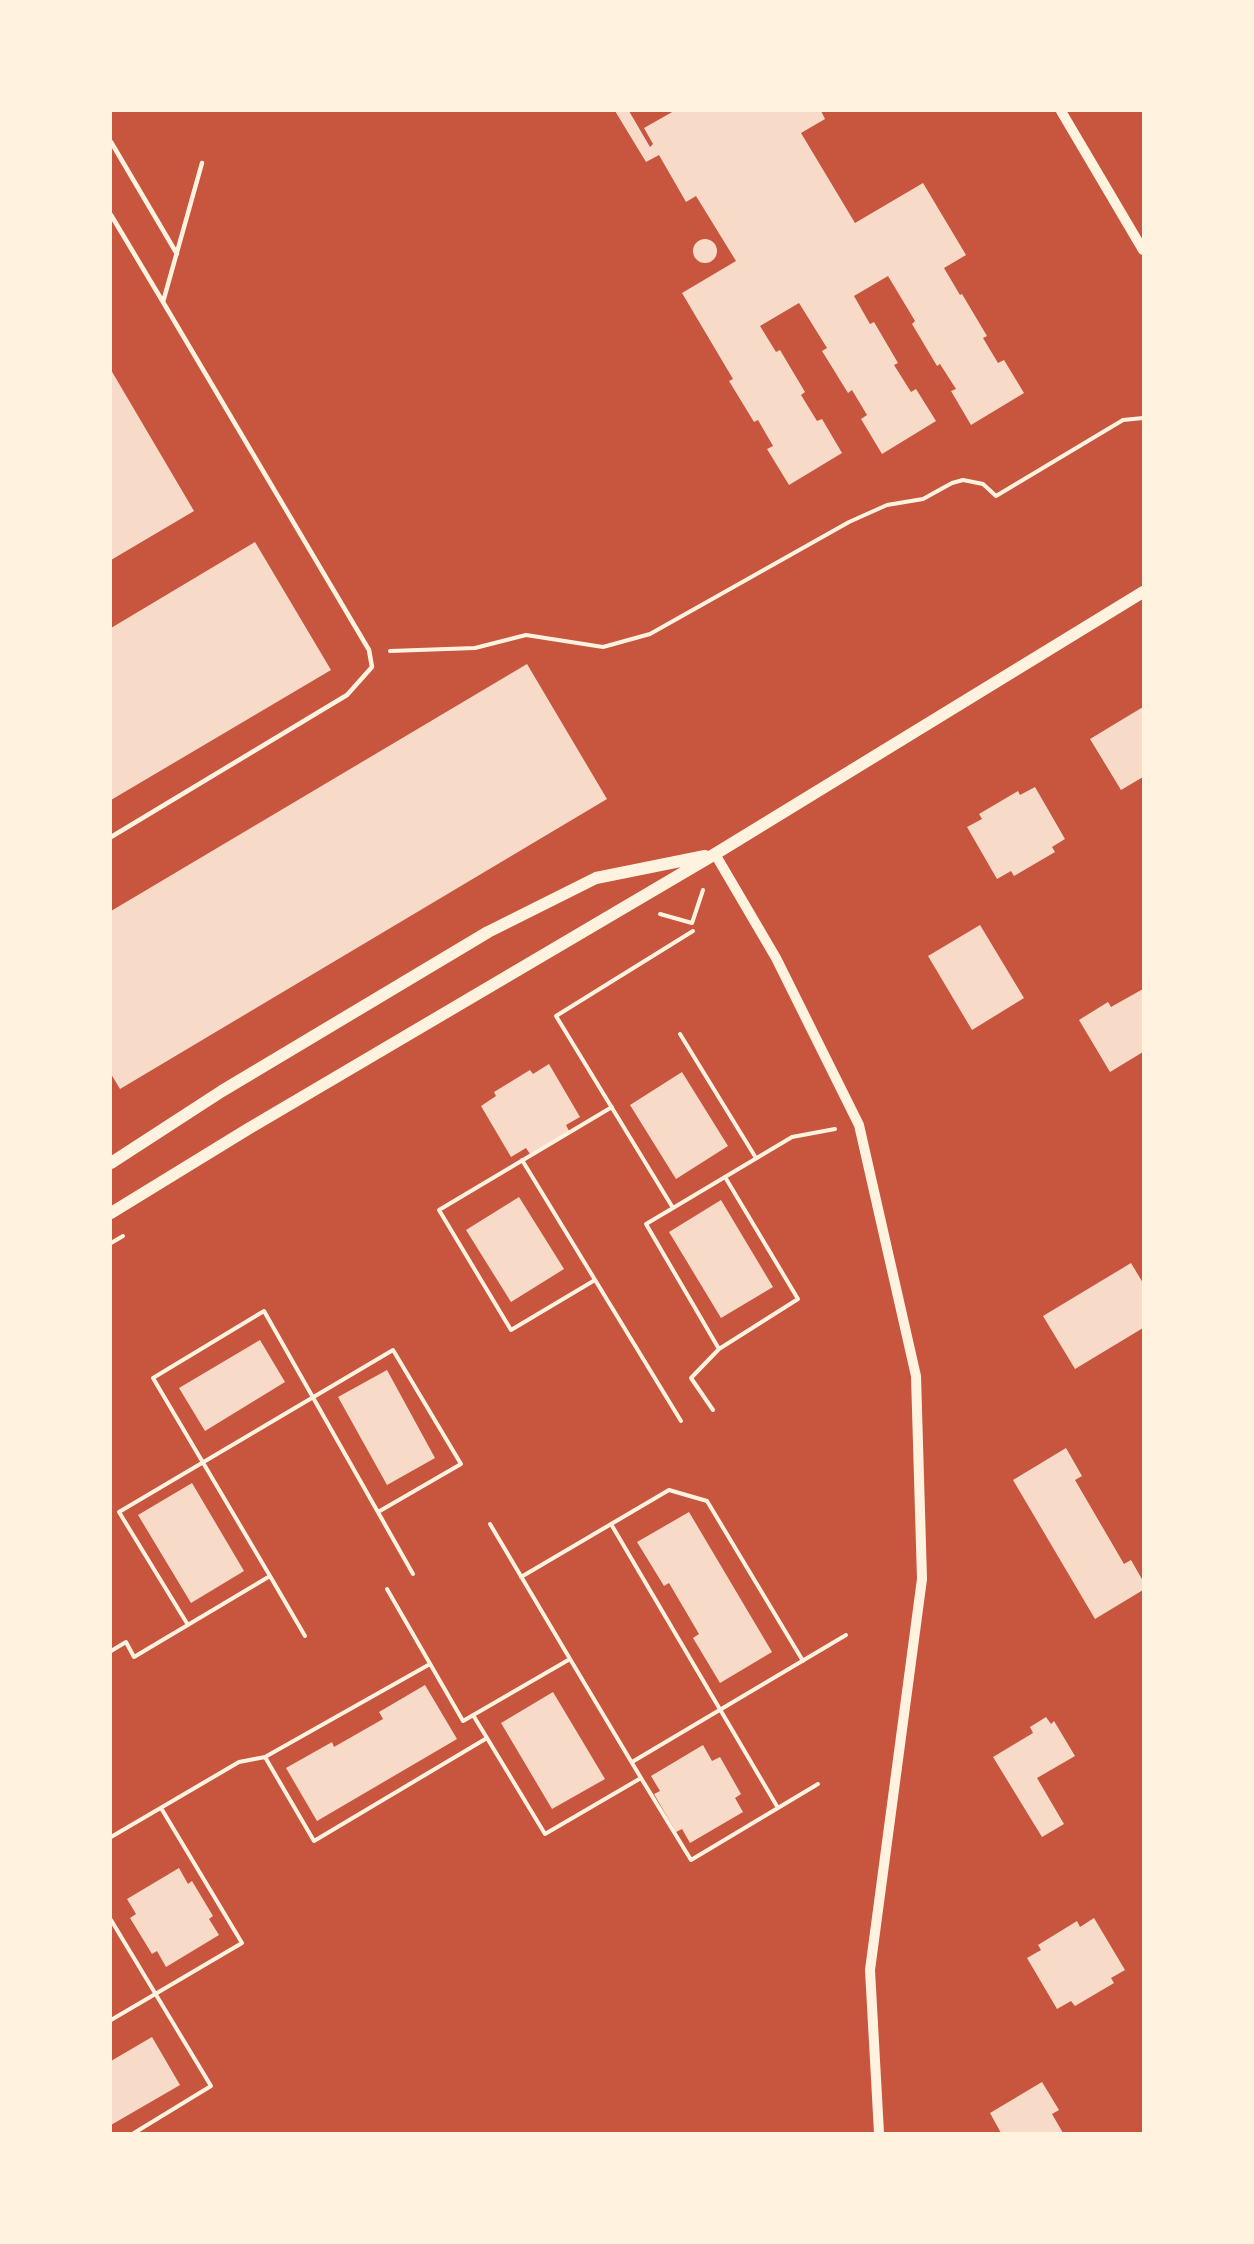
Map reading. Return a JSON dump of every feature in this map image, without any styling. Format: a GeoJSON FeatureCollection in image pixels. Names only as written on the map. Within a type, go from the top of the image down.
{"type":"FeatureCollection","features":[{"type":"Feature","properties":{"kind":"main road"},"geometry":{"type":"LineString","coordinates":[[111,1213],[248,1129],[715,854],[1143,592]]}},
{"type":"Feature","properties":{"kind":"main road"},"geometry":{"type":"LineString","coordinates":[[111,1162],[222,1091],[488,932],[596,878],[715,854]]}},
{"type":"Feature","properties":{"kind":"street"},"geometry":{"type":"LineString","coordinates":[[1061,111],[1143,250]]}},
{"type":"Feature","properties":{"kind":"street"},"geometry":{"type":"LineString","coordinates":[[715,854],[776,958],[859,1125],[916,1376],[922,1579],[870,1970],[879,2133]]}},
{"type":"Feature","properties":{"kind":"lane"},"geometry":{"type":"LineString","coordinates":[[111,142],[177,254]]}},
{"type":"Feature","properties":{"kind":"lane"},"geometry":{"type":"LineString","coordinates":[[163,302],[202,163]]}},
{"type":"Feature","properties":{"kind":"lane"},"geometry":{"type":"LineString","coordinates":[[111,214],[369,650],[372,667],[346,694],[111,837]]}},
{"type":"Feature","properties":{"kind":"path"},"geometry":{"type":"LineString","coordinates":[[369,650],[405,652],[475,648],[526,635],[603,647],[632,640],[650,634],[849,522],[887,505],[923,499],[952,483],[963,480],[983,484],[996,496],[1123,420],[1143,418]]}},
{"type":"Feature","properties":{"kind":"path"},"geometry":{"type":"LineString","coordinates":[[673,1208],[556,1016],[693,931]]}},
{"type":"Feature","properties":{"kind":"path"},"geometry":{"type":"LineString","coordinates":[[680,1034],[756,1158]]}},
{"type":"Feature","properties":{"kind":"path"},"geometry":{"type":"LineString","coordinates":[[595,1280],[511,1330],[439,1210],[612,1107]]}},
{"type":"Feature","properties":{"kind":"path"},"geometry":{"type":"LineString","coordinates":[[719,1349],[646,1224],[792,1137],[859,1125]]}},
{"type":"Feature","properties":{"kind":"path"},"geometry":{"type":"LineString","coordinates":[[522,1160],[681,1421]]}},
{"type":"Feature","properties":{"kind":"path"},"geometry":{"type":"LineString","coordinates":[[713,1410],[691,1378],[719,1349],[798,1299],[725,1177]]}},
{"type":"Feature","properties":{"kind":"path"},"geometry":{"type":"LineString","coordinates":[[305,1636],[153,1378],[264,1311],[413,1574]]}},
{"type":"Feature","properties":{"kind":"path"},"geometry":{"type":"LineString","coordinates":[[188,1625],[119,1512],[393,1350],[461,1464],[378,1512]]}},
{"type":"Feature","properties":{"kind":"path"},"geometry":{"type":"LineString","coordinates":[[521,1577],[669,1490],[707,1501],[803,1661]]}},
{"type":"Feature","properties":{"kind":"path"},"geometry":{"type":"LineString","coordinates":[[490,1524],[691,1860],[818,1784]]}},
{"type":"Feature","properties":{"kind":"path"},"geometry":{"type":"LineString","coordinates":[[611,1524],[778,1808]]}},
{"type":"Feature","properties":{"kind":"path"},"geometry":{"type":"LineString","coordinates":[[111,1651],[126,1642],[134,1657],[270,1576]]}},
{"type":"Feature","properties":{"kind":"path"},"geometry":{"type":"LineString","coordinates":[[387,1589],[463,1721],[570,1659]]}},
{"type":"Feature","properties":{"kind":"path"},"geometry":{"type":"LineString","coordinates":[[632,1762],[846,1635]]}},
{"type":"Feature","properties":{"kind":"path"},"geometry":{"type":"LineString","coordinates":[[111,1837],[239,1762],[265,1757],[429,1664]]}},
{"type":"Feature","properties":{"kind":"path"},"geometry":{"type":"LineString","coordinates":[[473,1715],[545,1834],[641,1778]]}},
{"type":"Feature","properties":{"kind":"path"},"geometry":{"type":"LineString","coordinates":[[265,1757],[314,1841],[487,1737]]}},
{"type":"Feature","properties":{"kind":"path"},"geometry":{"type":"LineString","coordinates":[[111,2020],[242,1943],[161,1808]]}},
{"type":"Feature","properties":{"kind":"path"},"geometry":{"type":"LineString","coordinates":[[111,1920],[211,2086],[134,2133]]}},
{"type":"Feature","properties":{"kind":"building"},"geometry":{"type":"Polygon","coordinates":[[[615,111],[629,111],[650,147],[653,144],[644,128],[674,111],[821,111],[825,119],[801,133],[855,223],[923,183],[966,255],[944,268],[987,336],[983,338],[998,363],[1004,360],[1024,393],[971,425],[951,391],[956,389],[940,364],[937,366],[912,324],[915,321],[888,276],[854,296],[870,324],[874,322],[898,363],[894,365],[911,392],[916,389],[936,421],[882,454],[861,419],[867,415],[852,390],[848,393],[822,351],[827,348],[799,303],[760,326],[776,352],[780,350],[805,392],[801,395],[817,421],[822,419],[842,453],[789,485],[767,449],[773,446],[758,420],[754,422],[729,381],[733,379],[682,293],[736,261],[696,196],[686,202],[659,155],[646,162],[615,111]]]}},
{"type":"Feature","properties":{"kind":"building"},"geometry":{"type":"Polygon","coordinates":[[[705,239],[714,242],[717,251],[714,260],[705,263],[696,260],[693,251],[696,242],[705,239]]]}},
{"type":"Feature","properties":{"kind":"building"},"geometry":{"type":"Polygon","coordinates":[[[111,370],[194,511],[111,560],[111,370]]]}},
{"type":"Feature","properties":{"kind":"building"},"geometry":{"type":"Polygon","coordinates":[[[255,542],[331,670],[111,800],[111,628],[255,542]]]}},
{"type":"Feature","properties":{"kind":"building"},"geometry":{"type":"Polygon","coordinates":[[[527,664],[607,799],[120,1089],[111,1074],[111,911],[527,664]]]}},
{"type":"Feature","properties":{"kind":"building"},"geometry":{"type":"Polygon","coordinates":[[[1143,707],[1143,777],[1121,790],[1090,739],[1143,707]]]}},
{"type":"Feature","properties":{"kind":"building"},"geometry":{"type":"Polygon","coordinates":[[[1035,787],[1065,839],[1052,847],[1055,852],[1014,876],[1011,871],[997,879],[967,827],[982,819],[979,814],[1018,791],[1020,795],[1035,787]]]}},
{"type":"Feature","properties":{"kind":"building"},"geometry":{"type":"Polygon","coordinates":[[[980,925],[1024,998],[972,1030],[928,956],[980,925]]]}},
{"type":"Feature","properties":{"kind":"building"},"geometry":{"type":"Polygon","coordinates":[[[1143,989],[1143,1052],[1110,1072],[1079,1020],[1108,1002],[1111,1007],[1143,989]]]}},
{"type":"Feature","properties":{"kind":"building"},"geometry":{"type":"Polygon","coordinates":[[[549,1064],[580,1117],[566,1125],[569,1131],[530,1154],[526,1148],[511,1157],[481,1106],[496,1096],[494,1092],[530,1070],[533,1074],[549,1064]]]}},
{"type":"Feature","properties":{"kind":"building"},"geometry":{"type":"Polygon","coordinates":[[[682,1072],[728,1146],[676,1179],[630,1105],[682,1072]]]}},
{"type":"Feature","properties":{"kind":"building"},"geometry":{"type":"Polygon","coordinates":[[[519,1197],[564,1269],[511,1302],[466,1230],[519,1197]]]}},
{"type":"Feature","properties":{"kind":"building"},"geometry":{"type":"Polygon","coordinates":[[[721,1200],[773,1287],[721,1318],[669,1232],[721,1200]]]}},
{"type":"Feature","properties":{"kind":"building"},"geometry":{"type":"Polygon","coordinates":[[[1131,1263],[1143,1283],[1143,1328],[1075,1369],[1043,1316],[1131,1263]]]}},
{"type":"Feature","properties":{"kind":"building"},"geometry":{"type":"Polygon","coordinates":[[[260,1340],[285,1382],[205,1431],[179,1388],[260,1340]]]}},
{"type":"Feature","properties":{"kind":"building"},"geometry":{"type":"Polygon","coordinates":[[[387,1370],[435,1458],[387,1485],[338,1397],[387,1370]]]}},
{"type":"Feature","properties":{"kind":"building"},"geometry":{"type":"Polygon","coordinates":[[[1066,1448],[1082,1476],[1075,1480],[1124,1564],[1131,1560],[1143,1581],[1143,1590],[1095,1619],[1013,1480],[1066,1448]]]}},
{"type":"Feature","properties":{"kind":"building"},"geometry":{"type":"Polygon","coordinates":[[[192,1483],[244,1571],[191,1603],[138,1515],[192,1483]]]}},
{"type":"Feature","properties":{"kind":"building"},"geometry":{"type":"Polygon","coordinates":[[[689,1512],[772,1652],[720,1683],[693,1638],[699,1634],[669,1583],[664,1586],[637,1542],[689,1512]]]}},
{"type":"Feature","properties":{"kind":"building"},"geometry":{"type":"Polygon","coordinates":[[[425,1685],[457,1739],[317,1821],[286,1768],[332,1742],[334,1747],[383,1719],[379,1712],[425,1685]]]}},
{"type":"Feature","properties":{"kind":"building"},"geometry":{"type":"Polygon","coordinates":[[[553,1692],[605,1779],[552,1809],[501,1723],[553,1692]]]}},
{"type":"Feature","properties":{"kind":"building"},"geometry":{"type":"Polygon","coordinates":[[[1046,1717],[1051,1724],[1054,1721],[1075,1756],[1037,1778],[1064,1824],[1042,1837],[993,1757],[1033,1733],[1030,1727],[1046,1717]]]}},
{"type":"Feature","properties":{"kind":"building"},"geometry":{"type":"Polygon","coordinates":[[[703,1745],[712,1761],[720,1757],[741,1794],[735,1798],[743,1812],[690,1843],[682,1829],[676,1832],[654,1794],[660,1791],[651,1776],[703,1745]]]}},
{"type":"Feature","properties":{"kind":"building"},"geometry":{"type":"Polygon","coordinates":[[[179,1868],[188,1884],[192,1881],[213,1916],[209,1919],[219,1935],[166,1967],[157,1951],[152,1954],[130,1918],[136,1914],[127,1899],[179,1868]]]}},
{"type":"Feature","properties":{"kind":"building"},"geometry":{"type":"Polygon","coordinates":[[[1094,1918],[1125,1970],[1111,1978],[1114,1983],[1075,2006],[1071,2001],[1057,2009],[1027,1958],[1041,1950],[1038,1945],[1077,1921],[1080,1927],[1094,1918]]]}},
{"type":"Feature","properties":{"kind":"building"},"geometry":{"type":"Polygon","coordinates":[[[152,2037],[180,2085],[111,2125],[111,2061],[152,2037]]]}},
{"type":"Feature","properties":{"kind":"building"},"geometry":{"type":"Polygon","coordinates":[[[1042,2082],[1059,2110],[1052,2114],[1063,2133],[1001,2133],[990,2113],[1042,2082]]]}}]}
